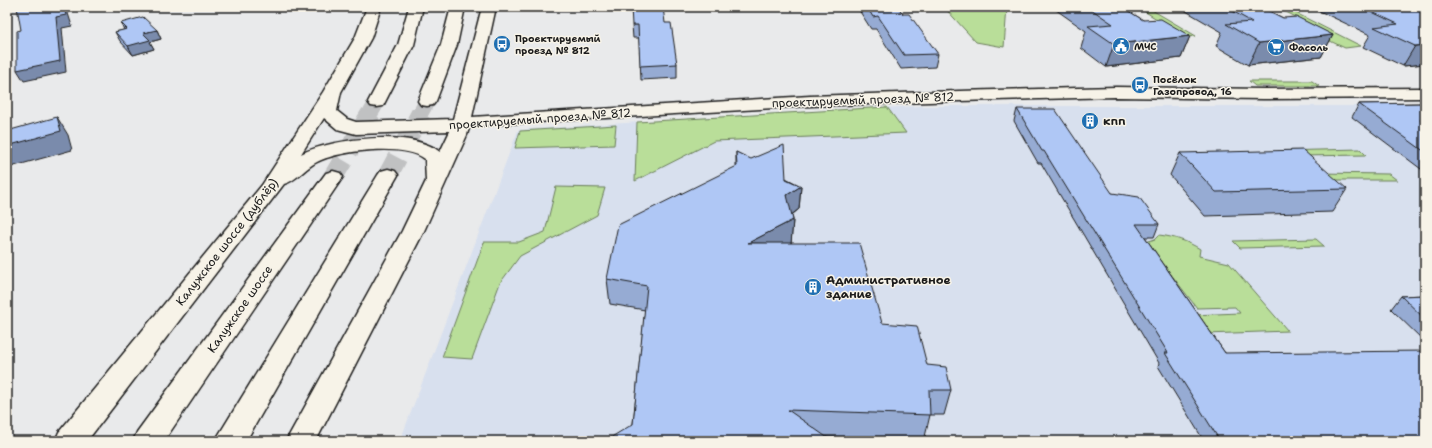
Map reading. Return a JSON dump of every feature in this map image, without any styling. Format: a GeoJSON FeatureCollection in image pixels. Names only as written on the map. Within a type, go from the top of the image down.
{"type":"FeatureCollection","features":[{"type":"Feature","properties":{"kind":"main road","name":"Калужское шоссе (дублёр)"},"geometry":{"type":"LineString","coordinates":[[70,441],[271,188],[332,92],[363,38],[374,7]]}},
{"type":"Feature","properties":{"kind":"main road"},"geometry":{"type":"LineString","coordinates":[[377,102],[406,45],[416,7]]}},
{"type":"Feature","properties":{"kind":"main road"},"geometry":{"type":"LineString","coordinates":[[427,101],[449,45],[458,7]]}},
{"type":"Feature","properties":{"kind":"main road"},"geometry":{"type":"LineString","coordinates":[[302,441],[413,231],[458,135],[489,7]]}},
{"type":"Feature","properties":{"kind":"main road","name":"проектируемый проезд № 812"},"geometry":{"type":"LineString","coordinates":[[332,92],[328,111],[334,120],[344,126],[356,128],[461,124],[487,120],[818,101],[1116,92],[1263,94],[1425,93]]}},
{"type":"Feature","properties":{"kind":"main road"},"geometry":{"type":"LineString","coordinates":[[271,188],[297,165],[315,155],[341,147],[363,145],[399,144],[421,148],[432,155],[436,166],[436,180]]}},
{"type":"Feature","properties":{"kind":"main road"},"geometry":{"type":"LineString","coordinates":[[230,441],[388,175]]}},
{"type":"Feature","properties":{"kind":"main road","name":"Калужское шоссе"},"geometry":{"type":"LineString","coordinates":[[148,441],[333,177]]}},
{"type":"Feature","properties":{"kind":"shaded area"},"geometry":{"type":"Polygon","coordinates":[[[922,106],[1425,106],[1425,441],[400,441],[518,130],[775,113],[922,106]]]}},
{"type":"Feature","properties":{"kind":"green space"},"geometry":{"type":"Polygon","coordinates":[[[944,7],[1007,7],[1004,47],[976,42],[944,7]]]}},
{"type":"Feature","properties":{"kind":"green space"},"geometry":{"type":"Polygon","coordinates":[[[1276,7],[1284,7],[1361,46],[1345,48],[1315,34],[1326,32],[1276,7]]]}},
{"type":"Feature","properties":{"kind":"green space"},"geometry":{"type":"Polygon","coordinates":[[[1152,10],[1196,36],[1173,39],[1179,33],[1144,11],[1152,10]]]}},
{"type":"Feature","properties":{"kind":"green space"},"geometry":{"type":"Polygon","coordinates":[[[1249,81],[1312,81],[1319,86],[1255,86],[1249,81]]]}},
{"type":"Feature","properties":{"kind":"green space"},"geometry":{"type":"Polygon","coordinates":[[[887,107],[906,133],[714,141],[635,181],[637,122],[887,107]]]}},
{"type":"Feature","properties":{"kind":"green space"},"geometry":{"type":"Polygon","coordinates":[[[616,125],[614,145],[515,148],[520,131],[616,125]]]}},
{"type":"Feature","properties":{"kind":"green space"},"geometry":{"type":"Polygon","coordinates":[[[1360,149],[1366,155],[1299,156],[1278,151],[1360,149]]]}},
{"type":"Feature","properties":{"kind":"green space"},"geometry":{"type":"Polygon","coordinates":[[[1317,173],[1389,174],[1397,180],[1309,180],[1317,173]]]}},
{"type":"Feature","properties":{"kind":"green space"},"geometry":{"type":"Polygon","coordinates":[[[556,187],[605,188],[597,215],[520,256],[500,283],[472,359],[442,357],[484,242],[519,242],[545,232],[556,187]]]}},
{"type":"Feature","properties":{"kind":"green space"},"geometry":{"type":"Polygon","coordinates":[[[1159,235],[1181,240],[1195,246],[1200,249],[1199,256],[1229,263],[1288,331],[1206,334],[1192,315],[1240,313],[1235,307],[1197,308],[1146,242],[1155,239],[1159,235]]]}},
{"type":"Feature","properties":{"kind":"green space"},"geometry":{"type":"Polygon","coordinates":[[[1316,239],[1324,246],[1240,248],[1233,241],[1316,239]]]}},
{"type":"Feature","properties":{"kind":"building"},"geometry":{"type":"Polygon","coordinates":[[[17,7],[64,7],[66,15],[56,17],[60,61],[17,70],[17,31],[21,30],[17,7]]]}},
{"type":"Feature","properties":{"kind":"building"},"geometry":{"type":"Polygon","coordinates":[[[631,7],[663,7],[665,23],[671,23],[677,64],[640,66],[638,25],[632,25],[631,7]]]}},
{"type":"Feature","properties":{"kind":"building"},"geometry":{"type":"Polygon","coordinates":[[[867,7],[898,7],[903,14],[909,14],[938,54],[904,55],[878,16],[873,17],[867,7]]]}},
{"type":"Feature","properties":{"kind":"building"},"geometry":{"type":"Polygon","coordinates":[[[1088,7],[1122,7],[1143,20],[1161,19],[1190,36],[1114,44],[1088,26],[1113,24],[1088,7]]]}},
{"type":"Feature","properties":{"kind":"building"},"geometry":{"type":"Polygon","coordinates":[[[1225,7],[1261,7],[1283,18],[1297,17],[1333,35],[1259,43],[1226,24],[1252,22],[1225,7]]]}},
{"type":"Feature","properties":{"kind":"building"},"geometry":{"type":"Polygon","coordinates":[[[1361,7],[1425,7],[1425,45],[1415,46],[1374,27],[1398,24],[1361,7]]]}},
{"type":"Feature","properties":{"kind":"building"},"geometry":{"type":"Polygon","coordinates":[[[143,17],[157,30],[143,33],[150,40],[128,46],[115,32],[127,29],[121,23],[143,17]]]}},
{"type":"Feature","properties":{"kind":"building"},"geometry":{"type":"Polygon","coordinates":[[[1425,103],[1425,120],[1420,120],[1425,123],[1425,152],[1359,104],[1425,103]]]}},
{"type":"Feature","properties":{"kind":"building"},"geometry":{"type":"Polygon","coordinates":[[[1017,109],[1055,109],[1112,193],[1139,197],[1159,224],[1136,224],[1225,353],[1425,351],[1425,441],[1220,441],[1165,353],[1168,353],[1017,109]]]}},
{"type":"Feature","properties":{"kind":"building"},"geometry":{"type":"Polygon","coordinates":[[[57,117],[61,131],[7,146],[7,131],[57,117]]]}},
{"type":"Feature","properties":{"kind":"building"},"geometry":{"type":"Polygon","coordinates":[[[784,145],[786,179],[801,186],[787,195],[793,220],[748,243],[859,243],[882,323],[917,326],[927,365],[946,367],[951,390],[929,390],[930,415],[788,410],[832,441],[605,441],[633,424],[647,286],[607,279],[618,225],[737,166],[736,152],[751,159],[784,145]]]}},
{"type":"Feature","properties":{"kind":"building"},"geometry":{"type":"Polygon","coordinates":[[[1303,150],[1347,189],[1216,192],[1180,153],[1303,150]]]}},
{"type":"Feature","properties":{"kind":"building"},"geometry":{"type":"Polygon","coordinates":[[[1425,295],[1425,319],[1401,296],[1425,295]]]}},
{"type":"Feature","properties":{"kind":"tunnel"},"geometry":{"type":"LineString","coordinates":[[420,114],[427,101]]}},
{"type":"Feature","properties":{"kind":"tunnel"},"geometry":{"type":"LineString","coordinates":[[370,114],[377,102]]}},
{"type":"Feature","properties":{"kind":"tunnel"},"geometry":{"type":"LineString","coordinates":[[333,177],[371,113]]}},
{"type":"Feature","properties":{"kind":"tunnel"},"geometry":{"type":"LineString","coordinates":[[388,175],[421,113]]}},
{"type":"Feature","properties":{"kind":"place","name":"Проектируемый проезд № 812"},"geometry":{"type":"Point","coordinates":[502,44]}},
{"type":"Feature","properties":{"kind":"place","name":"МЧС"},"geometry":{"type":"Point","coordinates":[1121,46]}},
{"type":"Feature","properties":{"kind":"place","name":"Фасоль"},"geometry":{"type":"Point","coordinates":[1276,47]}},
{"type":"Feature","properties":{"kind":"place","name":"Посёлок Газопровод, 16"},"geometry":{"type":"Point","coordinates":[1140,85]}},
{"type":"Feature","properties":{"kind":"place","name":"кпп"},"geometry":{"type":"Point","coordinates":[1090,121]}},
{"type":"Feature","properties":{"kind":"place","name":"Административное здание"},"geometry":{"type":"Point","coordinates":[813,287]}}]}
